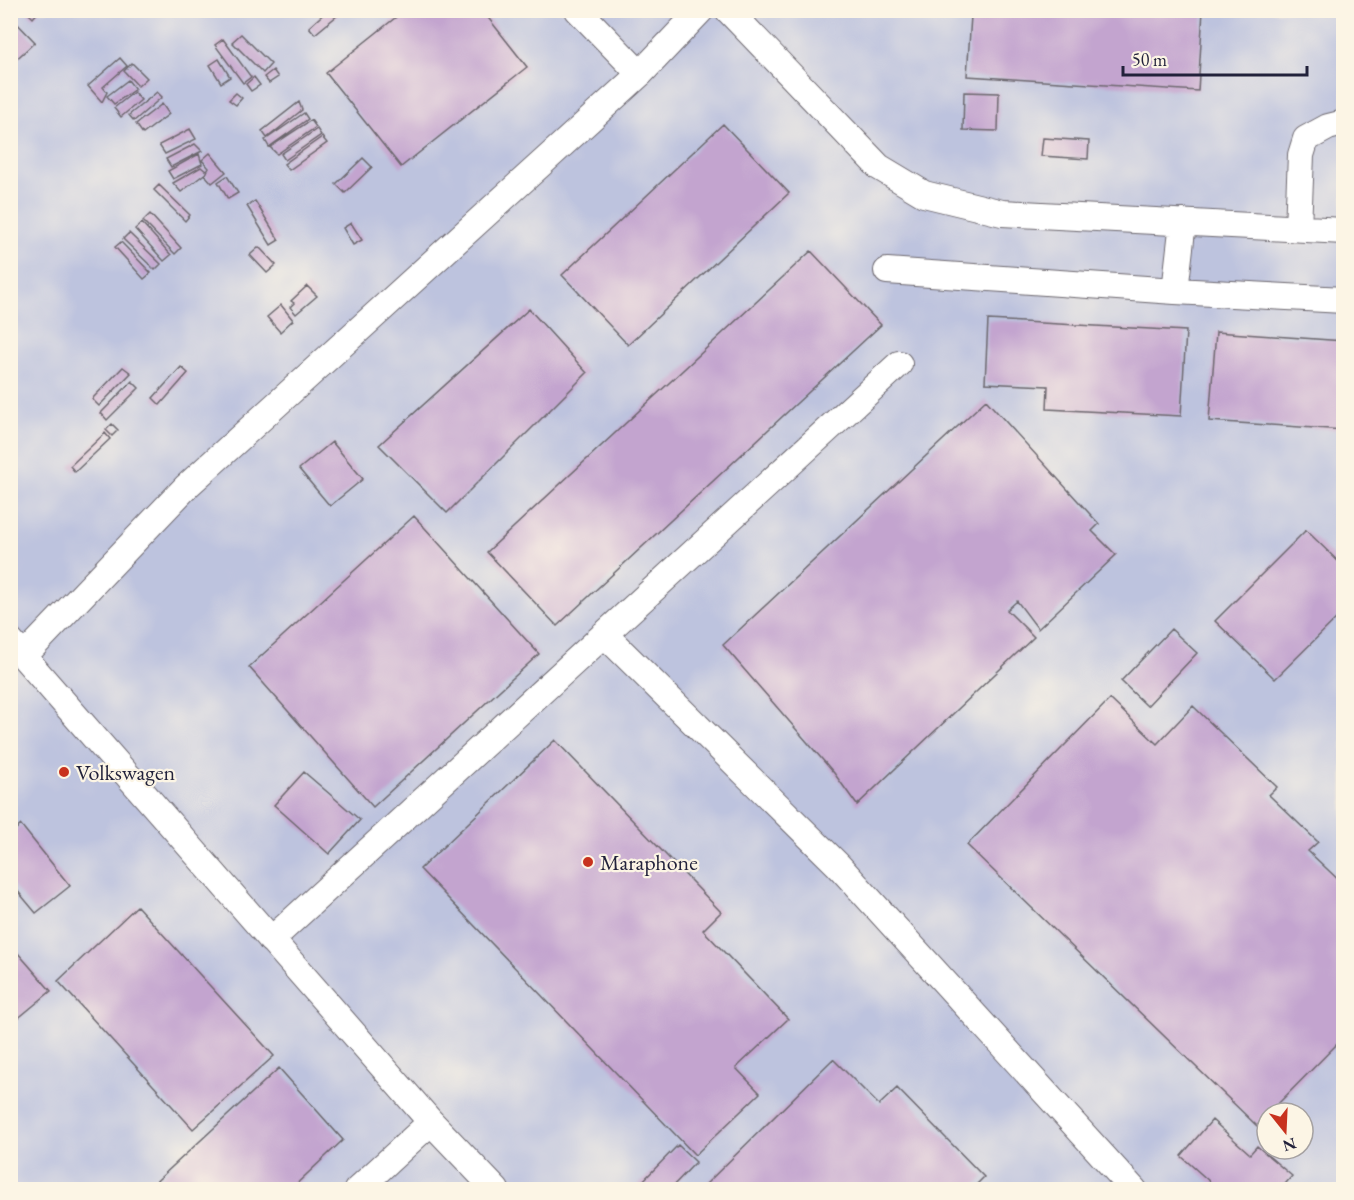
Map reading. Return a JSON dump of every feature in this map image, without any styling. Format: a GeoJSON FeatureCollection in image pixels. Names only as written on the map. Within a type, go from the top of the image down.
{"type":"FeatureCollection","features":[{"type":"Feature","properties":{"kind":"lane"},"geometry":{"type":"LineString","coordinates":[[578,10],[640,74]]}},
{"type":"Feature","properties":{"kind":"lane"},"geometry":{"type":"LineString","coordinates":[[496,1190],[430,1122],[17,648],[186,486],[640,74],[701,10]]}},
{"type":"Feature","properties":{"kind":"lane"},"geometry":{"type":"LineString","coordinates":[[728,10],[879,167],[924,194],[1002,213],[1344,231]]}},
{"type":"Feature","properties":{"kind":"lane"},"geometry":{"type":"LineString","coordinates":[[1298,228],[1301,155],[1306,139],[1328,127],[1344,123]]}},
{"type":"Feature","properties":{"kind":"lane"},"geometry":{"type":"LineString","coordinates":[[1175,291],[1183,222]]}},
{"type":"Feature","properties":{"kind":"lane"},"geometry":{"type":"LineString","coordinates":[[887,271],[1344,300]]}},
{"type":"Feature","properties":{"kind":"lane"},"geometry":{"type":"LineString","coordinates":[[271,940],[899,364]]}},
{"type":"Feature","properties":{"kind":"lane"},"geometry":{"type":"LineString","coordinates":[[604,634],[838,865],[1134,1189]]}},
{"type":"Feature","properties":{"kind":"lane"},"geometry":{"type":"LineString","coordinates":[[357,1190],[430,1122]]}},
{"type":"Feature","properties":{"kind":"shaded area"},"geometry":{"type":"Polygon","coordinates":[[[10,11],[1343,11],[1343,1189],[11,1189],[10,11]]]}},
{"type":"Feature","properties":{"kind":"building"},"geometry":{"type":"Polygon","coordinates":[[[25,10],[40,10],[33,18],[25,10]]]}},
{"type":"Feature","properties":{"kind":"building"},"geometry":{"type":"Polygon","coordinates":[[[328,10],[344,10],[315,34],[309,27],[328,10]]]}},
{"type":"Feature","properties":{"kind":"building"},"geometry":{"type":"Polygon","coordinates":[[[405,10],[482,10],[527,67],[401,167],[326,73],[405,10]]]}},
{"type":"Feature","properties":{"kind":"building"},"geometry":{"type":"Polygon","coordinates":[[[921,10],[1203,10],[1198,91],[967,76],[971,16],[918,13],[921,10]]]}},
{"type":"Feature","properties":{"kind":"building"},"geometry":{"type":"Polygon","coordinates":[[[10,16],[35,42],[10,65],[10,16]]]}},
{"type":"Feature","properties":{"kind":"building"},"geometry":{"type":"Polygon","coordinates":[[[241,34],[271,64],[263,73],[232,42],[241,34]]]}},
{"type":"Feature","properties":{"kind":"building"},"geometry":{"type":"Polygon","coordinates":[[[223,39],[251,77],[243,83],[215,45],[223,39]]]}},
{"type":"Feature","properties":{"kind":"building"},"geometry":{"type":"Polygon","coordinates":[[[120,58],[127,66],[103,87],[107,92],[102,102],[88,86],[120,58]]]}},
{"type":"Feature","properties":{"kind":"building"},"geometry":{"type":"Polygon","coordinates":[[[219,59],[230,77],[221,83],[210,65],[219,59]]]}},
{"type":"Feature","properties":{"kind":"building"},"geometry":{"type":"Polygon","coordinates":[[[132,63],[147,78],[138,86],[124,71],[132,63]]]}},
{"type":"Feature","properties":{"kind":"building"},"geometry":{"type":"Polygon","coordinates":[[[273,70],[278,77],[269,83],[264,77],[273,70]]]}},
{"type":"Feature","properties":{"kind":"building"},"geometry":{"type":"Polygon","coordinates":[[[254,77],[260,85],[251,91],[246,84],[254,77]]]}},
{"type":"Feature","properties":{"kind":"building"},"geometry":{"type":"Polygon","coordinates":[[[128,80],[135,89],[114,104],[107,96],[128,80]]]}},
{"type":"Feature","properties":{"kind":"building"},"geometry":{"type":"Polygon","coordinates":[[[134,92],[141,100],[121,117],[114,108],[134,92]]]}},
{"type":"Feature","properties":{"kind":"building"},"geometry":{"type":"Polygon","coordinates":[[[157,92],[162,97],[134,121],[129,115],[157,92]]]}},
{"type":"Feature","properties":{"kind":"building"},"geometry":{"type":"Polygon","coordinates":[[[964,92],[999,93],[998,131],[963,130],[964,92]]]}},
{"type":"Feature","properties":{"kind":"building"},"geometry":{"type":"Polygon","coordinates":[[[236,93],[242,98],[236,105],[229,100],[236,93]]]}},
{"type":"Feature","properties":{"kind":"building"},"geometry":{"type":"Polygon","coordinates":[[[299,102],[302,110],[267,138],[262,131],[299,102]]]}},
{"type":"Feature","properties":{"kind":"building"},"geometry":{"type":"Polygon","coordinates":[[[162,104],[169,114],[143,134],[136,124],[162,104]]]}},
{"type":"Feature","properties":{"kind":"building"},"geometry":{"type":"Polygon","coordinates":[[[304,113],[308,119],[269,147],[265,140],[304,113]]]}},
{"type":"Feature","properties":{"kind":"building"},"geometry":{"type":"Polygon","coordinates":[[[311,120],[316,127],[277,154],[270,147],[311,120]]]}},
{"type":"Feature","properties":{"kind":"building"},"geometry":{"type":"Polygon","coordinates":[[[723,124],[789,193],[628,345],[562,275],[723,124]]]}},
{"type":"Feature","properties":{"kind":"building"},"geometry":{"type":"Polygon","coordinates":[[[190,129],[196,139],[165,154],[159,145],[190,129]]]}},
{"type":"Feature","properties":{"kind":"building"},"geometry":{"type":"Polygon","coordinates":[[[317,129],[321,135],[285,160],[281,154],[317,129]]]}},
{"type":"Feature","properties":{"kind":"building"},"geometry":{"type":"Polygon","coordinates":[[[322,137],[327,143],[289,170],[284,164],[322,137]]]}},
{"type":"Feature","properties":{"kind":"building"},"geometry":{"type":"Polygon","coordinates":[[[1043,138],[1089,141],[1088,159],[1041,156],[1043,138]]]}},
{"type":"Feature","properties":{"kind":"building"},"geometry":{"type":"Polygon","coordinates":[[[195,144],[202,151],[171,167],[166,159],[195,144]]]}},
{"type":"Feature","properties":{"kind":"building"},"geometry":{"type":"Polygon","coordinates":[[[210,153],[226,172],[212,183],[205,175],[209,168],[202,160],[210,153]]]}},
{"type":"Feature","properties":{"kind":"building"},"geometry":{"type":"Polygon","coordinates":[[[199,154],[202,164],[173,179],[168,171],[199,154]]]}},
{"type":"Feature","properties":{"kind":"building"},"geometry":{"type":"Polygon","coordinates":[[[363,158],[372,167],[345,193],[336,184],[363,158]]]}},
{"type":"Feature","properties":{"kind":"building"},"geometry":{"type":"Polygon","coordinates":[[[201,167],[207,172],[181,192],[173,183],[201,167]]]}},
{"type":"Feature","properties":{"kind":"building"},"geometry":{"type":"Polygon","coordinates":[[[227,176],[238,193],[228,199],[218,182],[227,176]]]}},
{"type":"Feature","properties":{"kind":"building"},"geometry":{"type":"Polygon","coordinates":[[[159,185],[190,215],[185,221],[154,190],[159,185]]]}},
{"type":"Feature","properties":{"kind":"building"},"geometry":{"type":"Polygon","coordinates":[[[255,201],[279,240],[271,245],[247,206],[255,201]]]}},
{"type":"Feature","properties":{"kind":"building"},"geometry":{"type":"Polygon","coordinates":[[[150,214],[181,248],[175,254],[143,221],[150,214]]]}},
{"type":"Feature","properties":{"kind":"building"},"geometry":{"type":"Polygon","coordinates":[[[142,223],[171,255],[164,261],[135,229],[142,223]]]}},
{"type":"Feature","properties":{"kind":"building"},"geometry":{"type":"Polygon","coordinates":[[[351,223],[362,240],[353,245],[343,228],[351,223]]]}},
{"type":"Feature","properties":{"kind":"building"},"geometry":{"type":"Polygon","coordinates":[[[129,233],[161,264],[155,270],[123,239],[129,233]]]}},
{"type":"Feature","properties":{"kind":"building"},"geometry":{"type":"Polygon","coordinates":[[[121,242],[151,273],[144,279],[115,247],[121,242]]]}},
{"type":"Feature","properties":{"kind":"building"},"geometry":{"type":"Polygon","coordinates":[[[259,247],[276,265],[267,273],[250,255],[259,247]]]}},
{"type":"Feature","properties":{"kind":"building"},"geometry":{"type":"Polygon","coordinates":[[[811,251],[881,325],[557,626],[487,552],[811,251]]]}},
{"type":"Feature","properties":{"kind":"building"},"geometry":{"type":"Polygon","coordinates":[[[307,286],[317,296],[296,314],[290,307],[294,303],[291,301],[307,286]]]}},
{"type":"Feature","properties":{"kind":"building"},"geometry":{"type":"Polygon","coordinates":[[[281,305],[293,320],[280,332],[267,317],[281,305]]]}},
{"type":"Feature","properties":{"kind":"building"},"geometry":{"type":"Polygon","coordinates":[[[529,309],[587,373],[447,513],[379,445],[529,309]]]}},
{"type":"Feature","properties":{"kind":"building"},"geometry":{"type":"Polygon","coordinates":[[[988,320],[1186,331],[1181,416],[1047,409],[1048,386],[985,383],[988,320]]]}},
{"type":"Feature","properties":{"kind":"building"},"geometry":{"type":"Polygon","coordinates":[[[1216,332],[1344,341],[1344,430],[1209,421],[1216,332]]]}},
{"type":"Feature","properties":{"kind":"building"},"geometry":{"type":"Polygon","coordinates":[[[123,367],[131,373],[99,406],[92,399],[123,367]]]}},
{"type":"Feature","properties":{"kind":"building"},"geometry":{"type":"Polygon","coordinates":[[[181,367],[188,373],[160,405],[153,398],[181,367]]]}},
{"type":"Feature","properties":{"kind":"building"},"geometry":{"type":"Polygon","coordinates":[[[132,381],[139,388],[107,420],[101,413],[132,381]]]}},
{"type":"Feature","properties":{"kind":"building"},"geometry":{"type":"Polygon","coordinates":[[[986,400],[1099,524],[1092,531],[1116,555],[1038,629],[1017,601],[1007,610],[1034,637],[857,805],[834,773],[723,645],[986,400]]]}},
{"type":"Feature","properties":{"kind":"building"},"geometry":{"type":"Polygon","coordinates":[[[112,424],[118,430],[112,436],[106,430],[112,424]]]}},
{"type":"Feature","properties":{"kind":"building"},"geometry":{"type":"Polygon","coordinates":[[[105,433],[110,439],[75,472],[70,466],[105,433]]]}},
{"type":"Feature","properties":{"kind":"building"},"geometry":{"type":"Polygon","coordinates":[[[332,442],[363,479],[330,506],[299,469],[332,442]]]}},
{"type":"Feature","properties":{"kind":"building"},"geometry":{"type":"Polygon","coordinates":[[[414,516],[539,654],[373,807],[249,667],[414,516]]]}},
{"type":"Feature","properties":{"kind":"building"},"geometry":{"type":"Polygon","coordinates":[[[1306,530],[1344,567],[1344,611],[1275,679],[1215,621],[1306,530]]]}},
{"type":"Feature","properties":{"kind":"building"},"geometry":{"type":"Polygon","coordinates":[[[1171,629],[1197,653],[1147,706],[1121,681],[1171,629]]]}},
{"type":"Feature","properties":{"kind":"building"},"geometry":{"type":"Polygon","coordinates":[[[1110,699],[1157,744],[1193,706],[1277,787],[1269,795],[1318,842],[1308,851],[1344,885],[1344,1037],[1281,1101],[1255,1101],[1255,1124],[967,845],[1110,699]]]}},
{"type":"Feature","properties":{"kind":"building"},"geometry":{"type":"Polygon","coordinates":[[[555,740],[721,912],[703,930],[788,1019],[736,1068],[760,1093],[695,1155],[420,869],[555,740]]]}},
{"type":"Feature","properties":{"kind":"building"},"geometry":{"type":"Polygon","coordinates":[[[304,772],[360,820],[329,854],[274,805],[304,772]]]}},
{"type":"Feature","properties":{"kind":"building"},"geometry":{"type":"Polygon","coordinates":[[[21,825],[70,886],[36,913],[10,882],[10,834],[21,825]]]}},
{"type":"Feature","properties":{"kind":"building"},"geometry":{"type":"Polygon","coordinates":[[[137,906],[274,1056],[193,1129],[58,981],[137,906]]]}},
{"type":"Feature","properties":{"kind":"building"},"geometry":{"type":"Polygon","coordinates":[[[10,944],[51,991],[10,1025],[10,944]]]}},
{"type":"Feature","properties":{"kind":"building"},"geometry":{"type":"Polygon","coordinates":[[[833,1059],[879,1105],[897,1088],[984,1177],[971,1190],[700,1190],[833,1059]]]}},
{"type":"Feature","properties":{"kind":"building"},"geometry":{"type":"Polygon","coordinates":[[[279,1068],[343,1140],[290,1190],[147,1190],[279,1068]]]}},
{"type":"Feature","properties":{"kind":"building"},"geometry":{"type":"Polygon","coordinates":[[[1212,1120],[1250,1154],[1255,1148],[1255,1161],[1274,1161],[1292,1176],[1280,1190],[1219,1190],[1181,1156],[1212,1120]]]}},
{"type":"Feature","properties":{"kind":"building"},"geometry":{"type":"Polygon","coordinates":[[[678,1145],[696,1162],[669,1190],[638,1190],[636,1188],[678,1145]]]}},
{"type":"Feature","properties":{"kind":"place","name":"Volkswagen"},"geometry":{"type":"Point","coordinates":[64,772]}},
{"type":"Feature","properties":{"kind":"place","name":"Maraphone"},"geometry":{"type":"Point","coordinates":[588,862]}}]}
